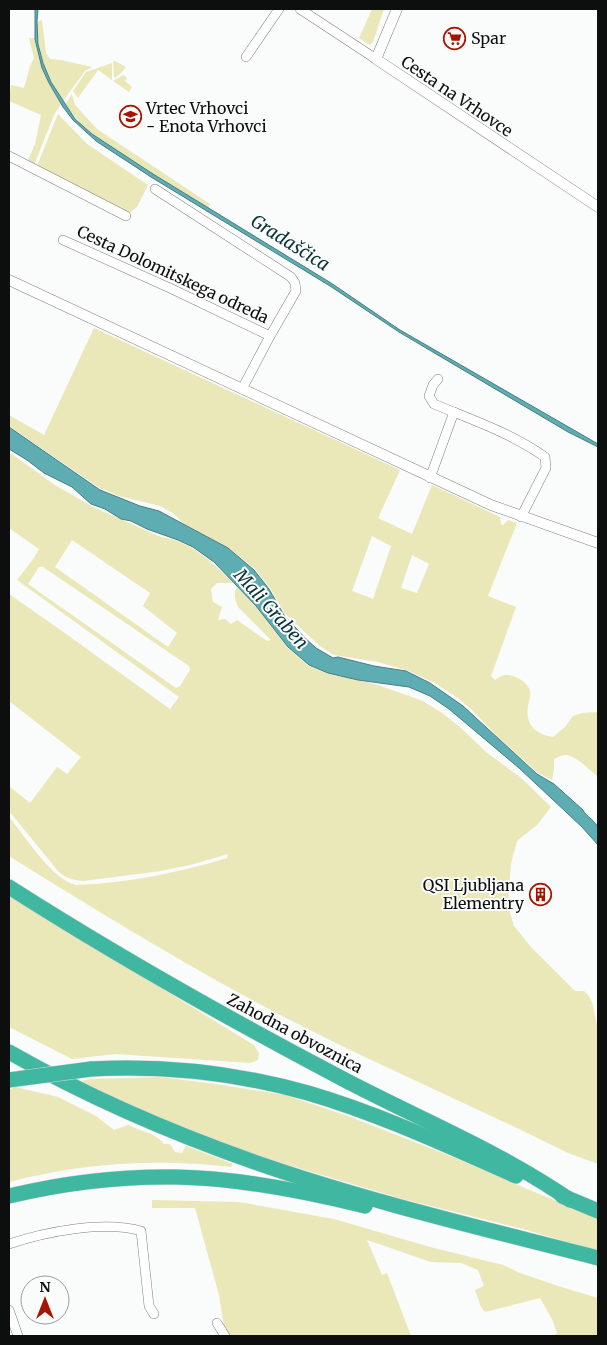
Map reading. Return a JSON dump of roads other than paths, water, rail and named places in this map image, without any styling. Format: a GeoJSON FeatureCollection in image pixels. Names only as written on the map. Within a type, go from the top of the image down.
{"type":"FeatureCollection","features":[{"type":"Feature","properties":{"kind":"highway","name":"Zahodna obvoznica"},"geometry":{"type":"LineString","coordinates":[[9,887],[108,948],[202,1002],[345,1080],[522,1169],[570,1200]]}},
{"type":"Feature","properties":{"kind":"highway"},"geometry":{"type":"LineString","coordinates":[[9,1052],[40,1070],[138,1116],[236,1156],[338,1188],[598,1258]]}},
{"type":"Feature","properties":{"kind":"highway"},"geometry":{"type":"LineString","coordinates":[[9,1080],[91,1070],[146,1068],[201,1072],[253,1080],[308,1094],[413,1132],[598,1211]]}},
{"type":"Feature","properties":{"kind":"highway"},"geometry":{"type":"LineString","coordinates":[[9,1196],[96,1181],[178,1177],[211,1179],[290,1190],[416,1219],[429,1220],[442,1217]]}},
{"type":"Feature","properties":{"kind":"street"},"geometry":{"type":"LineString","coordinates":[[246,57],[279,9]]}},
{"type":"Feature","properties":{"kind":"street","name":"Cesta na Vrhovce"},"geometry":{"type":"LineString","coordinates":[[300,9],[598,207]]}},
{"type":"Feature","properties":{"kind":"street"},"geometry":{"type":"LineString","coordinates":[[376,59],[397,9]]}},
{"type":"Feature","properties":{"kind":"street"},"geometry":{"type":"LineString","coordinates":[[9,156],[126,216]]}},
{"type":"Feature","properties":{"kind":"street"},"geometry":{"type":"LineString","coordinates":[[155,189],[291,277],[295,283],[296,291],[270,336]]}},
{"type":"Feature","properties":{"kind":"street","name":"Cesta Dolomitskega odreda"},"geometry":{"type":"LineString","coordinates":[[63,240],[270,336],[242,389]]}},
{"type":"Feature","properties":{"kind":"street"},"geometry":{"type":"LineString","coordinates":[[9,280],[430,478],[521,517],[598,543]]}},
{"type":"Feature","properties":{"kind":"street"},"geometry":{"type":"LineString","coordinates":[[438,379],[433,385],[429,396],[434,404],[498,429],[545,457],[546,468],[521,517]]}},
{"type":"Feature","properties":{"kind":"street"},"geometry":{"type":"LineString","coordinates":[[430,478],[454,412]]}},
{"type":"Feature","properties":{"kind":"street"},"geometry":{"type":"LineString","coordinates":[[9,1244],[26,1238],[98,1227],[130,1228],[142,1231],[150,1306],[154,1314]]}},
{"type":"Feature","properties":{"kind":"street"},"geometry":{"type":"LineString","coordinates":[[9,1310],[18,1336]]}},
{"type":"Feature","properties":{"kind":"street"},"geometry":{"type":"LineString","coordinates":[[217,1323],[225,1336]]}},
{"type":"Feature","properties":{"kind":"water","name":"Gradaščica"},"geometry":{"type":"Polygon","coordinates":[[[35,9],[38,9],[38,44],[51,82],[75,119],[92,134],[153,174],[331,283],[400,330],[598,444],[598,447],[568,432],[399,332],[330,286],[151,177],[96,141],[73,120],[63,107],[42,68],[35,39],[35,9]]]}},
{"type":"Feature","properties":{"kind":"water","name":"Mali Graben"},"geometry":{"type":"Polygon","coordinates":[[[9,427],[100,490],[140,506],[159,511],[228,548],[254,570],[269,589],[284,615],[316,648],[333,658],[338,657],[374,666],[406,671],[430,683],[463,706],[537,774],[554,784],[594,821],[598,832],[598,845],[582,827],[519,768],[449,709],[430,696],[409,687],[358,680],[328,673],[309,665],[288,647],[256,606],[214,562],[193,547],[131,521],[121,519],[105,509],[91,504],[72,487],[44,473],[9,449],[9,427]]]}},
{"type":"Feature","properties":{"kind":"place","name":"Spar"},"geometry":{"type":"Point","coordinates":[455,38]}},
{"type":"Feature","properties":{"kind":"place","name":"Vrtec Vrhovci - Enota Vrhovci"},"geometry":{"type":"Point","coordinates":[130,117]}},
{"type":"Feature","properties":{"kind":"place","name":"QSI Ljubljana Elementry"},"geometry":{"type":"Point","coordinates":[540,894]}}]}
